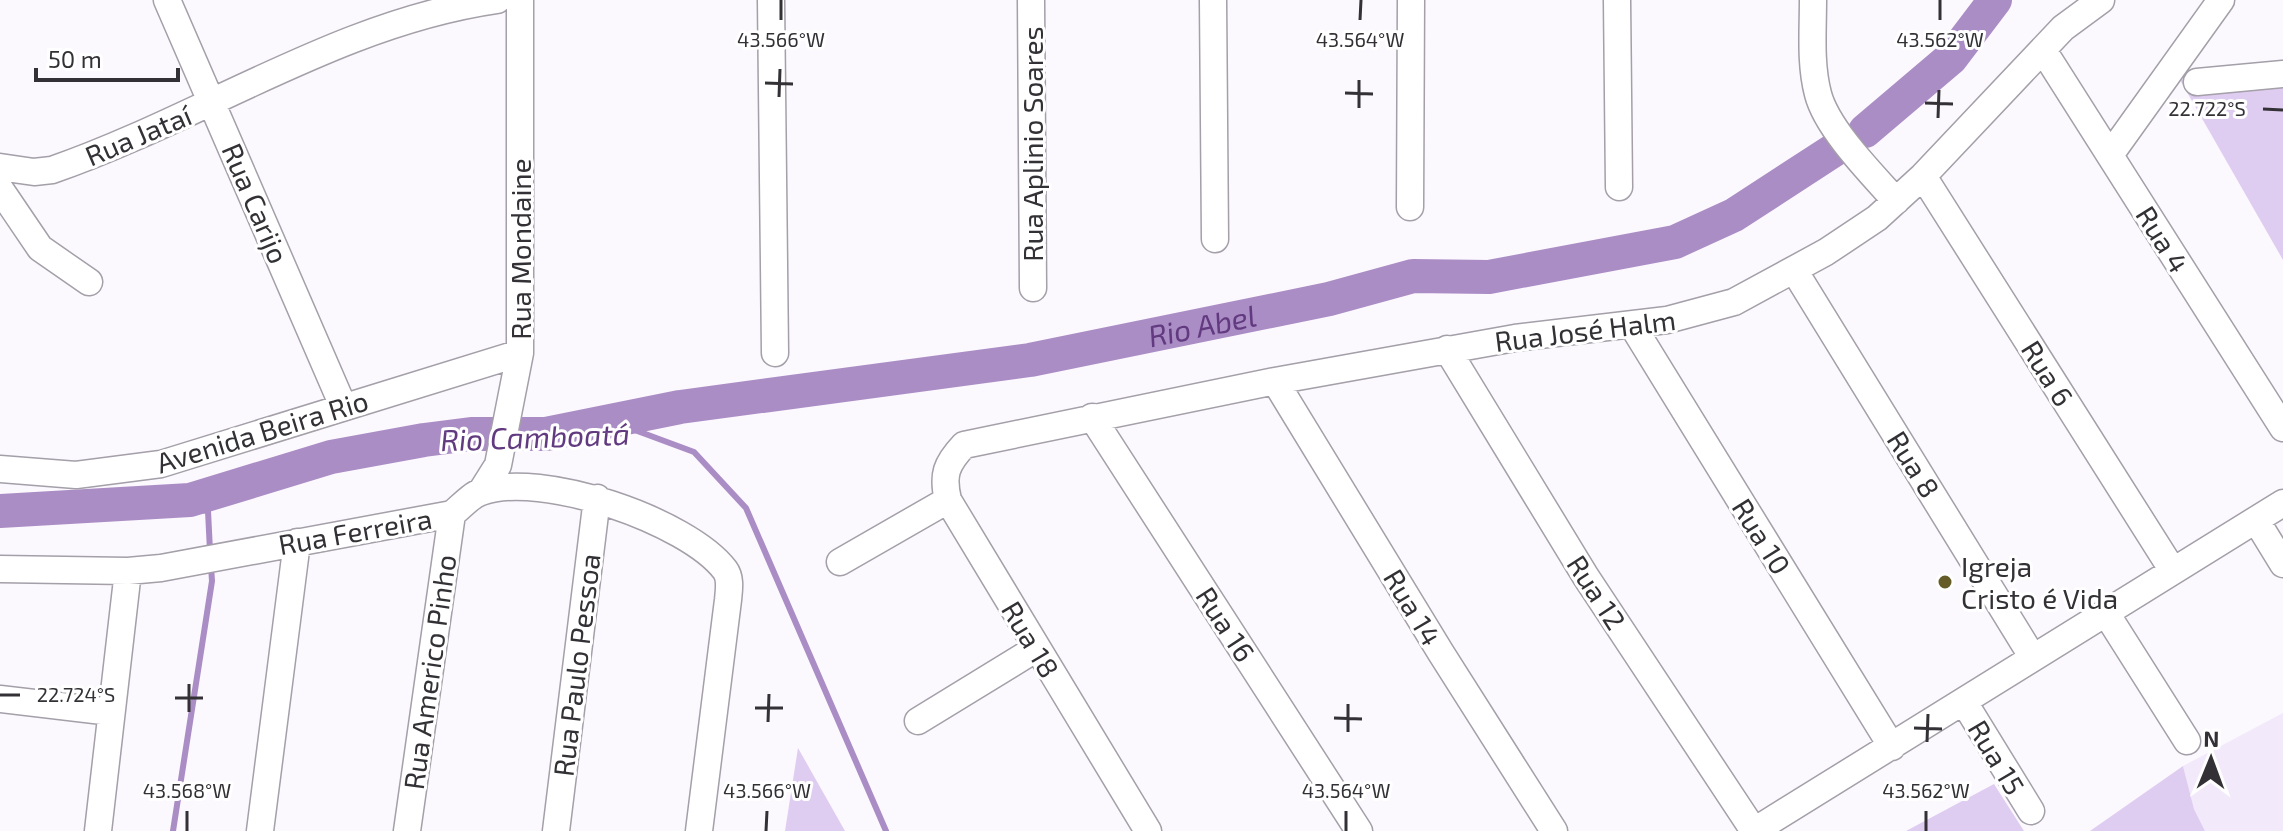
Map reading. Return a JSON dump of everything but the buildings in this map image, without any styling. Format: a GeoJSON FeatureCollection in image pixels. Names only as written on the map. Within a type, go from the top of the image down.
{"type":"FeatureCollection","features":[{"type":"Feature","properties":{"kind":"street","name":"Rua Carijo"},"geometry":{"type":"LineString","coordinates":[[167,0],[343,406]]}},
{"type":"Feature","properties":{"kind":"street","name":"Rua Jataí"},"geometry":{"type":"LineString","coordinates":[[0,167],[34,172],[52,170],[357,37],[417,16],[497,0]]}},
{"type":"Feature","properties":{"kind":"street","name":"Rua Mondaine"},"geometry":{"type":"LineString","coordinates":[[481,492],[498,465],[520,353],[520,0]]}},
{"type":"Feature","properties":{"kind":"street"},"geometry":{"type":"LineString","coordinates":[[771,0],[775,353]]}},
{"type":"Feature","properties":{"kind":"street","name":"Rua Aplinio Soares"},"geometry":{"type":"LineString","coordinates":[[1031,0],[1033,288]]}},
{"type":"Feature","properties":{"kind":"street"},"geometry":{"type":"LineString","coordinates":[[1213,0],[1215,239]]}},
{"type":"Feature","properties":{"kind":"street"},"geometry":{"type":"LineString","coordinates":[[1410,207],[1411,0]]}},
{"type":"Feature","properties":{"kind":"street"},"geometry":{"type":"LineString","coordinates":[[1617,0],[1619,187]]}},
{"type":"Feature","properties":{"kind":"street"},"geometry":{"type":"LineString","coordinates":[[1813,0],[1813,53],[1823,108],[1864,165],[1896,201]]}},
{"type":"Feature","properties":{"kind":"street","name":"Rua José Halm"},"geometry":{"type":"LineString","coordinates":[[948,500],[943,479],[949,462],[964,445],[1092,417],[1447,349],[1701,314],[1744,297],[1852,235],[1896,201],[2063,28],[2101,0]]}},
{"type":"Feature","properties":{"kind":"street"},"geometry":{"type":"LineString","coordinates":[[2110,155],[2221,0]]}},
{"type":"Feature","properties":{"kind":"street","name":"Rua 4"},"geometry":{"type":"LineString","coordinates":[[2043,50],[2283,428]]}},
{"type":"Feature","properties":{"kind":"street"},"geometry":{"type":"LineString","coordinates":[[2197,82],[2283,74]]}},
{"type":"Feature","properties":{"kind":"street","name":"Rua 6"},"geometry":{"type":"LineString","coordinates":[[1923,176],[2173,571]]}},
{"type":"Feature","properties":{"kind":"street"},"geometry":{"type":"LineString","coordinates":[[0,189],[40,248],[89,282]]}},
{"type":"Feature","properties":{"kind":"street","name":"Rua 8"},"geometry":{"type":"LineString","coordinates":[[1794,270],[2033,658]]}},
{"type":"Feature","properties":{"kind":"street","name":"Rua 10"},"geometry":{"type":"LineString","coordinates":[[1632,325],[1892,747]]}},
{"type":"Feature","properties":{"kind":"street","name":"Rua 12"},"geometry":{"type":"LineString","coordinates":[[1447,349],[1586,577],[1754,831]]}},
{"type":"Feature","properties":{"kind":"street","name":"Avenida Beira Rio"},"geometry":{"type":"LineString","coordinates":[[0,469],[76,475],[133,469],[520,353]]}},
{"type":"Feature","properties":{"kind":"street","name":"Rua 14"},"geometry":{"type":"LineString","coordinates":[[1275,381],[1554,831]]}},
{"type":"Feature","properties":{"kind":"street","name":"Rua 16"},"geometry":{"type":"LineString","coordinates":[[1092,417],[1359,831]]}},
{"type":"Feature","properties":{"kind":"street"},"geometry":{"type":"LineString","coordinates":[[481,492],[533,489],[597,498],[641,515],[688,541],[721,567],[728,577],[728,600],[699,831]]}},
{"type":"Feature","properties":{"kind":"street","name":"Rua Ferreira"},"geometry":{"type":"LineString","coordinates":[[0,569],[128,571],[187,564],[452,514],[481,492]]}},
{"type":"Feature","properties":{"kind":"street","name":"Rua Paulo Pessoa"},"geometry":{"type":"LineString","coordinates":[[556,831],[597,498]]}},
{"type":"Feature","properties":{"kind":"street"},"geometry":{"type":"LineString","coordinates":[[840,562],[948,500]]}},
{"type":"Feature","properties":{"kind":"street","name":"Rua 18"},"geometry":{"type":"LineString","coordinates":[[948,500],[1148,831]]}},
{"type":"Feature","properties":{"kind":"street"},"geometry":{"type":"LineString","coordinates":[[1754,831],[2283,503]]}},
{"type":"Feature","properties":{"kind":"street","name":"Rua Americo Pinho"},"geometry":{"type":"LineString","coordinates":[[407,831],[452,514]]}},
{"type":"Feature","properties":{"kind":"street"},"geometry":{"type":"LineString","coordinates":[[2256,520],[2283,564]]}},
{"type":"Feature","properties":{"kind":"street"},"geometry":{"type":"LineString","coordinates":[[260,831],[297,542]]}},
{"type":"Feature","properties":{"kind":"street"},"geometry":{"type":"LineString","coordinates":[[98,831],[128,571]]}},
{"type":"Feature","properties":{"kind":"street"},"geometry":{"type":"LineString","coordinates":[[2106,613],[2187,741]]}},
{"type":"Feature","properties":{"kind":"street"},"geometry":{"type":"LineString","coordinates":[[918,721],[1037,648]]}},
{"type":"Feature","properties":{"kind":"street"},"geometry":{"type":"LineString","coordinates":[[0,699],[111,712]]}},
{"type":"Feature","properties":{"kind":"street","name":"Rua 15"},"geometry":{"type":"LineString","coordinates":[[1964,702],[2031,811]]}},
{"type":"Feature","properties":{"kind":"shaded area"},"geometry":{"type":"Polygon","coordinates":[[[2283,62],[2283,260],[2180,80],[2283,62]]]}},
{"type":"Feature","properties":{"kind":"shaded area"},"geometry":{"type":"Polygon","coordinates":[[[2283,713],[2283,831],[2205,831],[2194,809],[2183,766],[2283,713]]]}},
{"type":"Feature","properties":{"kind":"shaded area"},"geometry":{"type":"Polygon","coordinates":[[[798,748],[845,831],[785,831],[798,748]]]}},
{"type":"Feature","properties":{"kind":"shaded area"},"geometry":{"type":"Polygon","coordinates":[[[2183,766],[2194,809],[2205,831],[2090,831],[2183,766]]]}},
{"type":"Feature","properties":{"kind":"shaded area"},"geometry":{"type":"Polygon","coordinates":[[[1994,784],[2024,831],[1906,831],[1994,784]]]}},
{"type":"Feature","properties":{"kind":"waterway","name":"Rio Abel"},"geometry":{"type":"LineString","coordinates":[[1865,131],[1951,58],[1995,0]]}},
{"type":"Feature","properties":{"kind":"waterway","name":"Rio Abel"},"geometry":{"type":"LineString","coordinates":[[0,511],[190,500],[331,457],[424,440],[471,434],[546,434],[680,407],[1030,360],[1329,299],[1413,276],[1489,277],[1675,242],[1734,215],[1834,150]]}},
{"type":"Feature","properties":{"kind":"waterway","name":"Rio Camboatá"},"geometry":{"type":"LineString","coordinates":[[546,434],[632,429],[694,452],[746,508],[886,831]]}},
{"type":"Feature","properties":{"kind":"waterway"},"geometry":{"type":"LineString","coordinates":[[149,504],[208,511],[210,551]]}},
{"type":"Feature","properties":{"kind":"waterway"},"geometry":{"type":"LineString","coordinates":[[173,831],[212,581],[211,566]]}},
{"type":"Feature","properties":{"kind":"place","name":"Igreja Cristo é Vida"},"geometry":{"type":"Point","coordinates":[1945,582]}}]}
